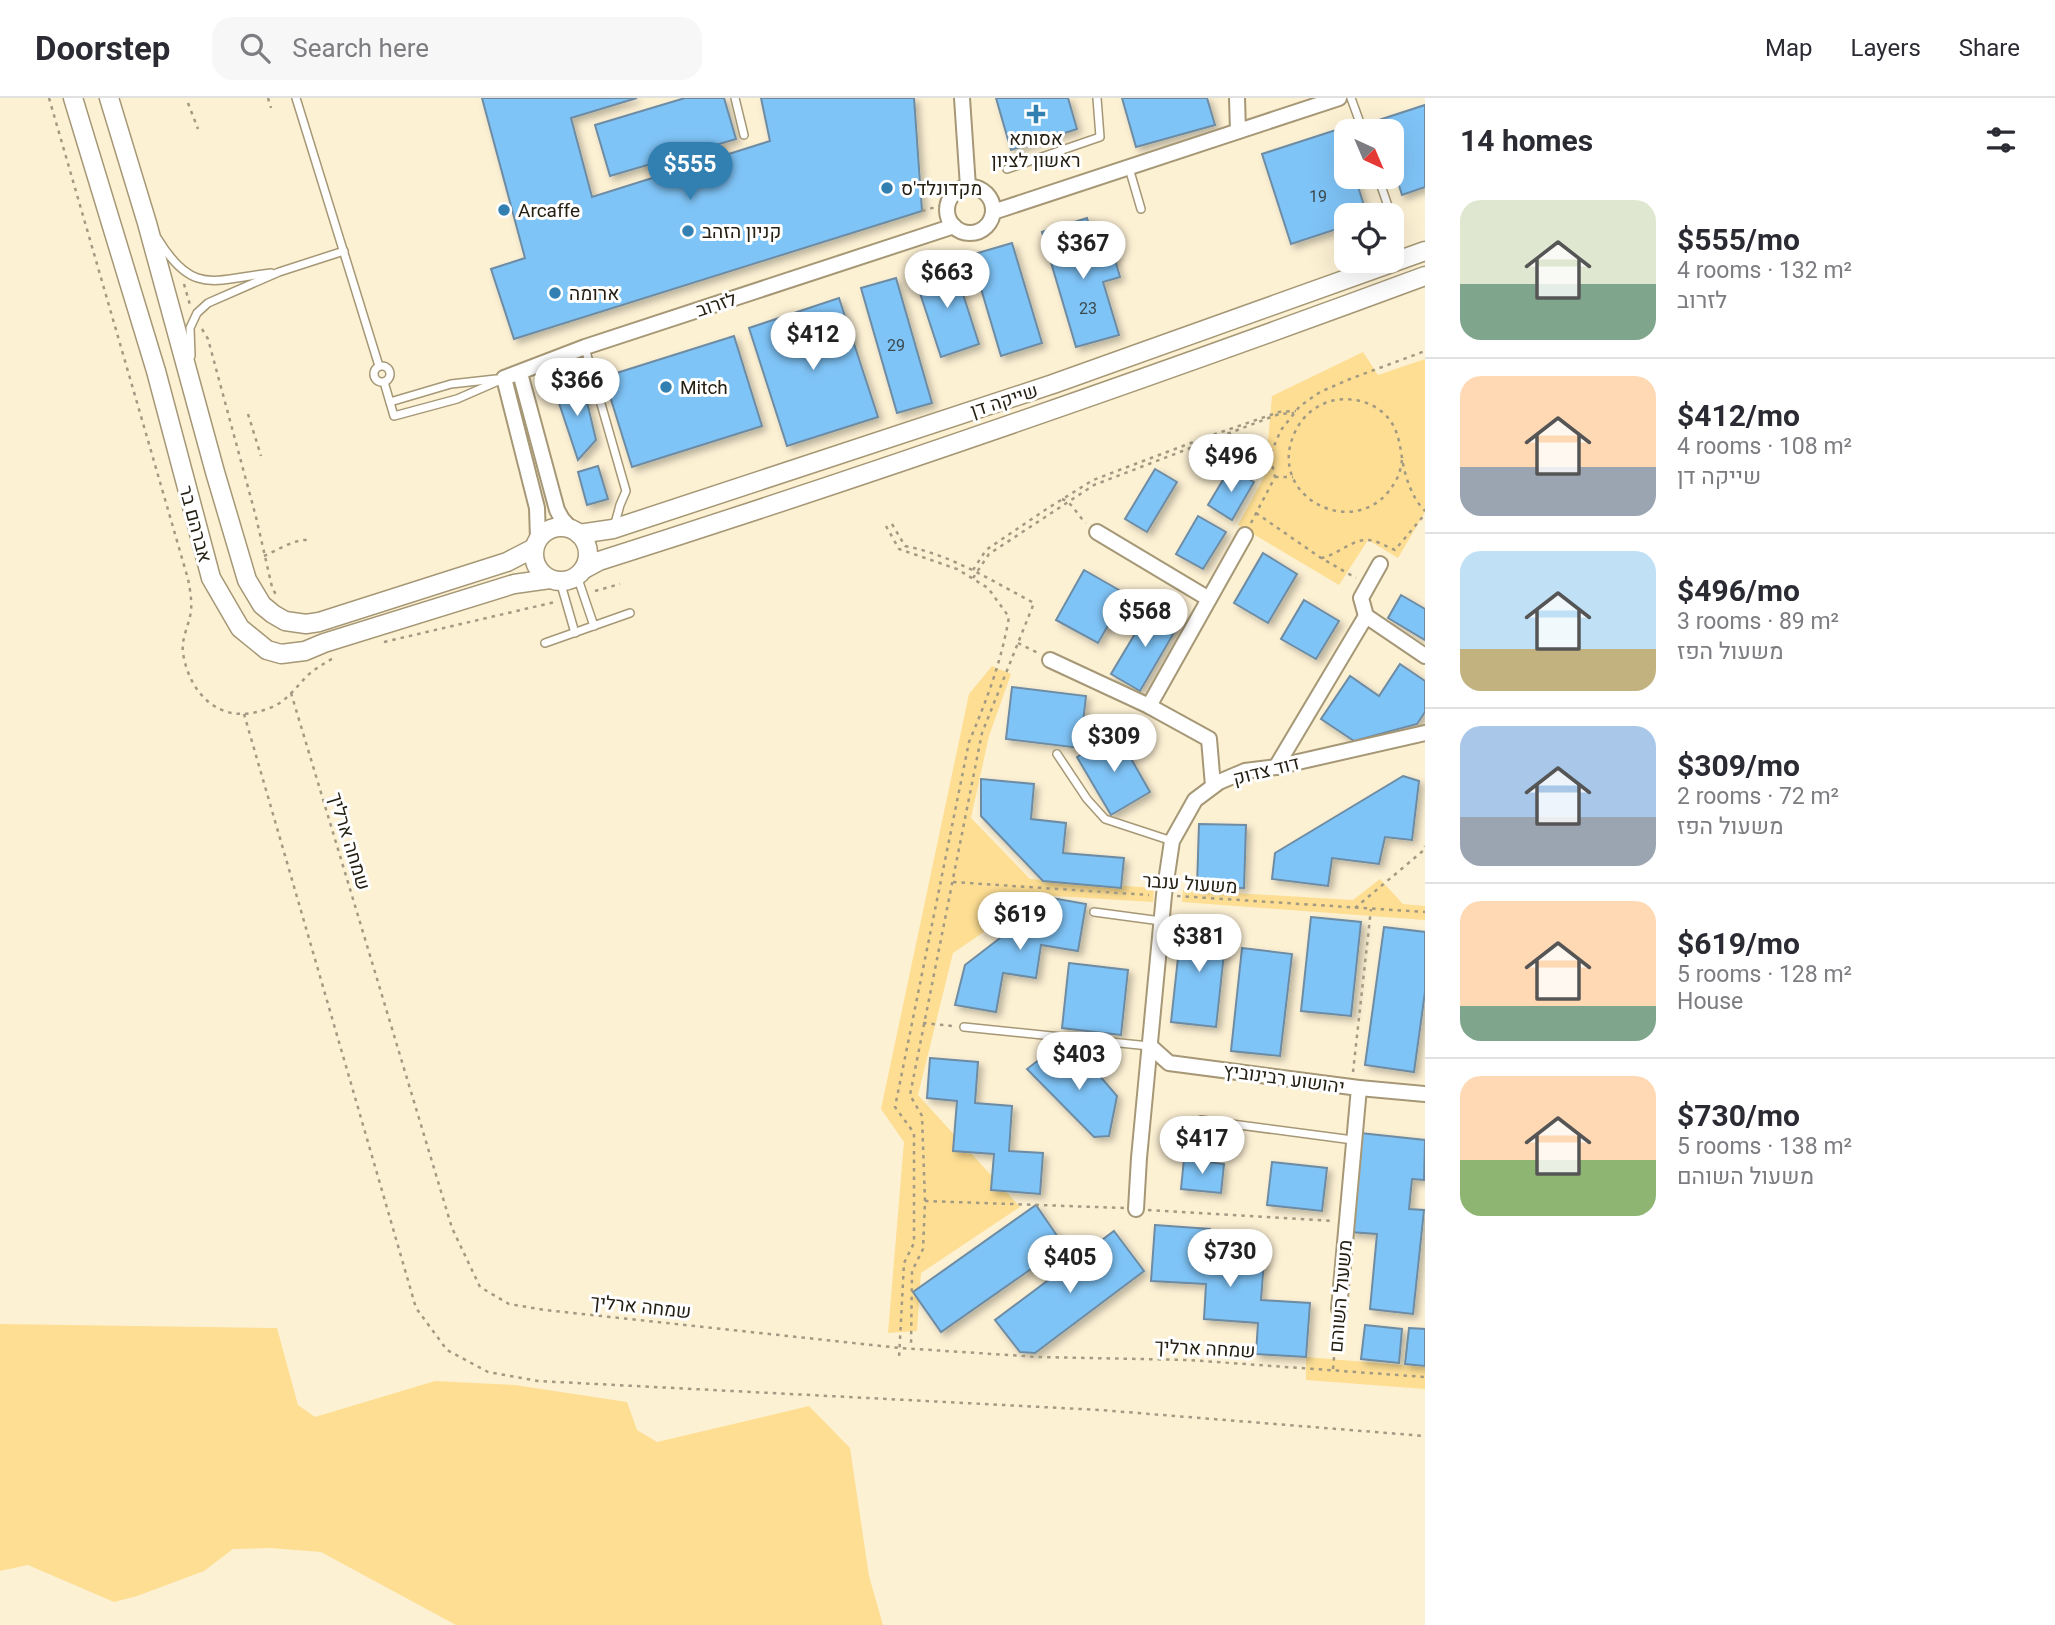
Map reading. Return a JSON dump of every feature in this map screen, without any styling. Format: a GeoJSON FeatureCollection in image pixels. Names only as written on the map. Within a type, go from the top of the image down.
{"type":"FeatureCollection","features":[{"type":"Feature","properties":{"kind":"street","name":"אברהם בר"},"geometry":{"type":"LineString","coordinates":[[73,98],[156,371],[211,578],[240,628],[267,650],[281,654],[305,651],[513,584],[555,580]]}},
{"type":"Feature","properties":{"kind":"street"},"geometry":{"type":"LineString","coordinates":[[961,98],[968,187]]}},
{"type":"Feature","properties":{"kind":"street"},"geometry":{"type":"LineString","coordinates":[[1237,98],[1238,131]]}},
{"type":"Feature","properties":{"kind":"street"},"geometry":{"type":"LineString","coordinates":[[993,212],[1339,98]]}},
{"type":"Feature","properties":{"kind":"street","name":"אברהם בר"},"geometry":{"type":"LineString","coordinates":[[110,100],[247,580],[262,605],[285,621],[306,624],[319,622],[507,562],[536,544]]}},
{"type":"Feature","properties":{"kind":"street"},"geometry":{"type":"LineString","coordinates":[[968,187],[985,192],[990,198],[993,212],[987,225],[976,232],[967,233],[954,226],[948,215],[948,203],[955,193],[968,187]]}},
{"type":"Feature","properties":{"kind":"street","name":"לזרוב"},"geometry":{"type":"LineString","coordinates":[[504,378],[585,347],[954,226]]}},
{"type":"Feature","properties":{"kind":"street","name":"שייקה דן"},"geometry":{"type":"LineString","coordinates":[[575,531],[613,529],[1053,384],[1425,251]]}},
{"type":"Feature","properties":{"kind":"street","name":"שייקה דן"},"geometry":{"type":"LineString","coordinates":[[581,572],[599,561],[989,432],[1425,276]]}},
{"type":"Feature","properties":{"kind":"street"},"geometry":{"type":"LineString","coordinates":[[504,378],[537,508],[534,558],[542,574],[555,580],[569,580],[581,572],[588,560],[588,551],[585,541],[562,519],[557,510],[520,373]]}},
{"type":"Feature","properties":{"kind":"street"},"geometry":{"type":"LineString","coordinates":[[536,544],[544,532],[553,528],[562,527],[575,531]]}},
{"type":"Feature","properties":{"kind":"street"},"geometry":{"type":"LineString","coordinates":[[1097,532],[1209,599]]}},
{"type":"Feature","properties":{"kind":"street"},"geometry":{"type":"LineString","coordinates":[[1149,706],[1245,535]]}},
{"type":"Feature","properties":{"kind":"street"},"geometry":{"type":"LineString","coordinates":[[1380,564],[1361,598],[1366,616],[1425,656]]}},
{"type":"Feature","properties":{"kind":"street"},"geometry":{"type":"LineString","coordinates":[[1276,766],[1366,616]]}},
{"type":"Feature","properties":{"kind":"street"},"geometry":{"type":"LineString","coordinates":[[1050,660],[1149,706],[1209,739],[1213,786]]}},
{"type":"Feature","properties":{"kind":"street","name":"דוד צדוק"},"geometry":{"type":"LineString","coordinates":[[1136,1209],[1164,895],[1172,841],[1195,800],[1219,782],[1245,771],[1425,733]]}},
{"type":"Feature","properties":{"kind":"street","name":"יהושוע רבינוביץ"},"geometry":{"type":"LineString","coordinates":[[1150,1046],[1170,1063],[1355,1088],[1425,1094]]}},
{"type":"Feature","properties":{"kind":"street","name":"משעול השוהם"},"geometry":{"type":"LineString","coordinates":[[1339,1309],[1355,1088]]}},
{"type":"Feature","properties":{"kind":"lane"},"geometry":{"type":"LineString","coordinates":[[296,98],[379,366]]}},
{"type":"Feature","properties":{"kind":"lane"},"geometry":{"type":"LineString","coordinates":[[735,98],[744,135]]}},
{"type":"Feature","properties":{"kind":"lane"},"geometry":{"type":"LineString","coordinates":[[1007,169],[1100,137],[1097,98]]}},
{"type":"Feature","properties":{"kind":"lane"},"geometry":{"type":"LineString","coordinates":[[1351,98],[1359,119]]}},
{"type":"Feature","properties":{"kind":"lane"},"geometry":{"type":"LineString","coordinates":[[1129,167],[1141,209]]}},
{"type":"Feature","properties":{"kind":"lane"},"geometry":{"type":"LineString","coordinates":[[147,223],[179,268],[198,280],[279,272]]}},
{"type":"Feature","properties":{"kind":"lane"},"geometry":{"type":"LineString","coordinates":[[193,389],[190,328],[197,313],[218,297],[279,272],[344,251]]}},
{"type":"Feature","properties":{"kind":"lane"},"geometry":{"type":"LineString","coordinates":[[585,347],[626,491],[613,529]]}},
{"type":"Feature","properties":{"kind":"lane"},"geometry":{"type":"LineString","coordinates":[[385,365],[390,371],[390,377],[384,382],[376,380],[374,374],[375,369],[385,365]]}},
{"type":"Feature","properties":{"kind":"lane"},"geometry":{"type":"LineString","coordinates":[[384,382],[394,416],[457,399],[504,378]]}},
{"type":"Feature","properties":{"kind":"lane"},"geometry":{"type":"LineString","coordinates":[[390,402],[451,384],[504,378]]}},
{"type":"Feature","properties":{"kind":"lane"},"geometry":{"type":"LineString","coordinates":[[581,572],[594,626]]}},
{"type":"Feature","properties":{"kind":"lane"},"geometry":{"type":"LineString","coordinates":[[555,580],[575,633]]}},
{"type":"Feature","properties":{"kind":"lane"},"geometry":{"type":"LineString","coordinates":[[545,643],[630,613]]}},
{"type":"Feature","properties":{"kind":"lane"},"geometry":{"type":"LineString","coordinates":[[1057,754],[1087,799],[1105,819],[1172,841]]}},
{"type":"Feature","properties":{"kind":"lane"},"geometry":{"type":"LineString","coordinates":[[1094,912],[1162,921]]}},
{"type":"Feature","properties":{"kind":"lane"},"geometry":{"type":"LineString","coordinates":[[964,1027],[1150,1046]]}},
{"type":"Feature","properties":{"kind":"lane"},"geometry":{"type":"LineString","coordinates":[[1201,1120],[1353,1140]]}},
{"type":"Feature","properties":{"kind":"path"},"geometry":{"type":"LineString","coordinates":[[49,98],[129,373]]}},
{"type":"Feature","properties":{"kind":"path"},"geometry":{"type":"LineString","coordinates":[[268,98],[271,108]]}},
{"type":"Feature","properties":{"kind":"path"},"geometry":{"type":"LineString","coordinates":[[188,103],[198,129]]}},
{"type":"Feature","properties":{"kind":"path"},"geometry":{"type":"LineString","coordinates":[[922,211],[948,203]]}},
{"type":"Feature","properties":{"kind":"path"},"geometry":{"type":"LineString","coordinates":[[179,268],[194,318],[208,339],[272,587],[281,603]]}},
{"type":"Feature","properties":{"kind":"path"},"geometry":{"type":"LineString","coordinates":[[1245,535],[1275,477],[1270,455],[1281,430],[1300,406],[1320,392],[1425,351]]}},
{"type":"Feature","properties":{"kind":"path"},"geometry":{"type":"LineString","coordinates":[[1321,558],[1331,556],[1360,539],[1373,540],[1395,550],[1425,513],[1415,501],[1402,460],[1401,441],[1393,425],[1380,411],[1364,402],[1337,400],[1311,410],[1298,424],[1291,441],[1289,459],[1293,477],[1302,494],[1317,505],[1335,512],[1354,512],[1372,506],[1387,494],[1398,478],[1402,460]]}},
{"type":"Feature","properties":{"kind":"path"},"geometry":{"type":"LineString","coordinates":[[972,579],[986,550],[1093,481],[1279,412],[1295,412]]}},
{"type":"Feature","properties":{"kind":"path"},"geometry":{"type":"LineString","coordinates":[[975,571],[989,554],[1094,485],[1279,414],[1295,412]]}},
{"type":"Feature","properties":{"kind":"path"},"geometry":{"type":"LineString","coordinates":[[248,414],[261,456]]}},
{"type":"Feature","properties":{"kind":"path"},"geometry":{"type":"LineString","coordinates":[[1275,477],[1293,477]]}},
{"type":"Feature","properties":{"kind":"path"},"geometry":{"type":"LineString","coordinates":[[1062,499],[1069,502],[1079,517],[1097,532]]}},
{"type":"Feature","properties":{"kind":"path"},"geometry":{"type":"LineString","coordinates":[[1256,513],[1321,558],[1367,584]]}},
{"type":"Feature","properties":{"kind":"path"},"geometry":{"type":"LineString","coordinates":[[892,524],[905,546],[927,550],[960,563],[1034,604],[982,733],[910,1095],[922,1116],[925,1201],[923,1249],[912,1271],[911,1348]]}},
{"type":"Feature","properties":{"kind":"path"},"geometry":{"type":"LineString","coordinates":[[886,526],[900,549],[957,569],[988,588],[1009,617],[1002,654],[988,698],[969,742],[895,1107],[914,1133],[914,1243],[904,1263],[900,1358]]}},
{"type":"Feature","properties":{"kind":"path"},"geometry":{"type":"LineString","coordinates":[[264,556],[298,540],[309,540]]}},
{"type":"Feature","properties":{"kind":"path"},"geometry":{"type":"LineString","coordinates":[[1018,643],[1050,660]]}},
{"type":"Feature","properties":{"kind":"path","name":"שמחה ארליך"},"geometry":{"type":"LineString","coordinates":[[291,694],[452,1227],[480,1287],[509,1304],[545,1310],[900,1348],[1039,1357],[1189,1360],[1425,1377]]}},
{"type":"Feature","properties":{"kind":"path"},"geometry":{"type":"LineString","coordinates":[[244,714],[416,1308],[447,1350],[488,1373],[538,1381],[1100,1410],[1425,1436]]}},
{"type":"Feature","properties":{"kind":"path"},"geometry":{"type":"LineString","coordinates":[[1355,908],[1424,850],[1425,846]]}},
{"type":"Feature","properties":{"kind":"path","name":"משעול ענבר"},"geometry":{"type":"LineString","coordinates":[[953,882],[1425,912]]}},
{"type":"Feature","properties":{"kind":"path"},"geometry":{"type":"LineString","coordinates":[[1355,1088],[1371,909]]}},
{"type":"Feature","properties":{"kind":"path"},"geometry":{"type":"LineString","coordinates":[[923,1023],[964,1027]]}},
{"type":"Feature","properties":{"kind":"path","name":"משעול השוהם"},"geometry":{"type":"LineString","coordinates":[[925,1201],[1136,1209],[1346,1222]]}},
{"type":"Feature","properties":{"kind":"path","name":"משעול השוהם"},"geometry":{"type":"LineString","coordinates":[[1333,1370],[1339,1309]]}},
{"type":"Feature","properties":{"kind":"shaded area"},"geometry":{"type":"Polygon","coordinates":[[[1363,352],[1378,375],[1425,359],[1425,512],[1398,558],[1368,540],[1339,585],[1238,525],[1265,475],[1272,396],[1363,352]]]}},
{"type":"Feature","properties":{"kind":"shaded area"},"geometry":{"type":"Polygon","coordinates":[[[992,666],[1011,674],[989,736],[971,818],[1030,879],[1154,888],[1153,902],[1038,895],[953,953],[918,1095],[1020,1207],[921,1273],[917,1331],[888,1333],[904,1142],[881,1109],[969,694],[992,666]]]}},
{"type":"Feature","properties":{"kind":"shaded area"},"geometry":{"type":"Polygon","coordinates":[[[1380,879],[1403,904],[1425,906],[1425,920],[1182,902],[1183,890],[1353,900],[1380,879]]]}},
{"type":"Feature","properties":{"kind":"shaded area"},"geometry":{"type":"Polygon","coordinates":[[[0,1324],[277,1328],[298,1405],[315,1417],[435,1381],[515,1385],[627,1402],[637,1430],[657,1442],[809,1406],[850,1448],[869,1576],[883,1625],[456,1625],[321,1552],[270,1548],[233,1549],[204,1571],[114,1602],[28,1565],[0,1571],[0,1324]]]}},
{"type":"Feature","properties":{"kind":"shaded area"},"geometry":{"type":"Polygon","coordinates":[[[1306,1357],[1425,1367],[1425,1389],[1306,1380],[1306,1357]]]}},
{"type":"Feature","properties":{"kind":"building","name":"קניון הזהב"},"geometry":{"type":"Polygon","coordinates":[[[482,98],[637,98],[571,118],[592,197],[770,141],[761,98],[914,98],[922,211],[514,339],[491,269],[525,258],[482,98]]]}},
{"type":"Feature","properties":{"kind":"building"},"geometry":{"type":"Polygon","coordinates":[[[685,98],[724,98],[736,139],[610,176],[595,125],[685,98]]]}},
{"type":"Feature","properties":{"kind":"building","name":"אסותא ראשון לציון"},"geometry":{"type":"Polygon","coordinates":[[[996,98],[1068,98],[1077,129],[1011,150],[996,98]]]}},
{"type":"Feature","properties":{"kind":"building"},"geometry":{"type":"Polygon","coordinates":[[[1122,98],[1207,98],[1215,125],[1136,147],[1122,98]]]}},
{"type":"Feature","properties":{"kind":"building"},"geometry":{"type":"Polygon","coordinates":[[[1425,105],[1425,187],[1402,195],[1404,119],[1382,119],[1425,105]]]}},
{"type":"Feature","properties":{"kind":"building"},"geometry":{"type":"Polygon","coordinates":[[[1334,131],[1334,189],[1359,189],[1363,203],[1334,203],[1334,230],[1291,244],[1262,154],[1334,131]]]}},
{"type":"Feature","properties":{"kind":"building"},"geometry":{"type":"Polygon","coordinates":[[[1087,218],[1096,250],[1111,246],[1120,277],[1103,282],[1119,335],[1076,347],[1042,232],[1087,218]]]}},
{"type":"Feature","properties":{"kind":"building"},"geometry":{"type":"Polygon","coordinates":[[[1012,243],[1042,343],[1001,356],[971,255],[1012,243]]]}},
{"type":"Feature","properties":{"kind":"building"},"geometry":{"type":"Polygon","coordinates":[[[953,263],[979,344],[941,357],[914,275],[953,263]]]}},
{"type":"Feature","properties":{"kind":"building"},"geometry":{"type":"Polygon","coordinates":[[[896,278],[932,403],[897,413],[861,288],[896,278]]]}},
{"type":"Feature","properties":{"kind":"building"},"geometry":{"type":"Polygon","coordinates":[[[839,298],[878,417],[787,446],[749,328],[839,298]]]}},
{"type":"Feature","properties":{"kind":"building"},"geometry":{"type":"Polygon","coordinates":[[[734,336],[762,426],[632,467],[604,377],[734,336]]]}},
{"type":"Feature","properties":{"kind":"building"},"geometry":{"type":"Polygon","coordinates":[[[583,385],[596,440],[578,460],[555,391],[583,385]]]}},
{"type":"Feature","properties":{"kind":"building"},"geometry":{"type":"Polygon","coordinates":[[[598,466],[608,499],[587,505],[578,472],[598,466]]]}},
{"type":"Feature","properties":{"kind":"building"},"geometry":{"type":"Polygon","coordinates":[[[1230,468],[1254,482],[1232,520],[1208,505],[1230,468]]]}},
{"type":"Feature","properties":{"kind":"building"},"geometry":{"type":"Polygon","coordinates":[[[1155,469],[1177,482],[1147,532],[1125,519],[1155,469]]]}},
{"type":"Feature","properties":{"kind":"building"},"geometry":{"type":"Polygon","coordinates":[[[1198,516],[1226,532],[1203,569],[1176,554],[1198,516]]]}},
{"type":"Feature","properties":{"kind":"building"},"geometry":{"type":"Polygon","coordinates":[[[1263,553],[1297,574],[1268,623],[1234,603],[1263,553]]]}},
{"type":"Feature","properties":{"kind":"building"},"geometry":{"type":"Polygon","coordinates":[[[1084,570],[1126,594],[1098,643],[1056,620],[1084,570]]]}},
{"type":"Feature","properties":{"kind":"building"},"geometry":{"type":"Polygon","coordinates":[[[1401,595],[1425,609],[1425,640],[1388,618],[1401,595]]]}},
{"type":"Feature","properties":{"kind":"building"},"geometry":{"type":"Polygon","coordinates":[[[1304,600],[1339,621],[1316,659],[1281,639],[1304,600]]]}},
{"type":"Feature","properties":{"kind":"building"},"geometry":{"type":"Polygon","coordinates":[[[1151,607],[1179,624],[1140,691],[1111,674],[1151,607]]]}},
{"type":"Feature","properties":{"kind":"building"},"geometry":{"type":"Polygon","coordinates":[[[1400,664],[1425,681],[1425,712],[1417,724],[1354,741],[1321,719],[1350,676],[1379,696],[1400,664]]]}},
{"type":"Feature","properties":{"kind":"building"},"geometry":{"type":"Polygon","coordinates":[[[1012,687],[1086,696],[1080,748],[1006,739],[1012,687]]]}},
{"type":"Feature","properties":{"kind":"building"},"geometry":{"type":"Polygon","coordinates":[[[1117,734],[1150,792],[1111,815],[1077,757],[1117,734]]]}},
{"type":"Feature","properties":{"kind":"building"},"geometry":{"type":"Polygon","coordinates":[[[1403,776],[1419,781],[1412,840],[1385,837],[1379,864],[1332,858],[1328,886],[1272,879],[1275,853],[1403,776]]]}},
{"type":"Feature","properties":{"kind":"building"},"geometry":{"type":"Polygon","coordinates":[[[981,779],[1034,784],[1031,819],[1066,823],[1063,853],[1124,858],[1121,888],[1043,881],[981,816],[981,779]]]}},
{"type":"Feature","properties":{"kind":"building"},"geometry":{"type":"Polygon","coordinates":[[[1199,824],[1246,825],[1244,888],[1197,887],[1199,824]]]}},
{"type":"Feature","properties":{"kind":"building"},"geometry":{"type":"Polygon","coordinates":[[[1052,898],[1086,904],[1078,951],[1041,945],[1036,978],[1003,973],[996,1012],[955,1005],[965,965],[1052,898]]]}},
{"type":"Feature","properties":{"kind":"building"},"geometry":{"type":"Polygon","coordinates":[[[1311,917],[1361,922],[1351,1016],[1301,1011],[1311,917]]]}},
{"type":"Feature","properties":{"kind":"building"},"geometry":{"type":"Polygon","coordinates":[[[1182,921],[1227,926],[1216,1027],[1171,1022],[1182,921]]]}},
{"type":"Feature","properties":{"kind":"building"},"geometry":{"type":"Polygon","coordinates":[[[1384,927],[1425,932],[1425,992],[1414,1072],[1365,1065],[1384,927]]]}},
{"type":"Feature","properties":{"kind":"building"},"geometry":{"type":"Polygon","coordinates":[[[1242,948],[1292,954],[1280,1056],[1231,1051],[1242,948]]]}},
{"type":"Feature","properties":{"kind":"building"},"geometry":{"type":"Polygon","coordinates":[[[1069,963],[1128,970],[1121,1035],[1062,1028],[1069,963]]]}},
{"type":"Feature","properties":{"kind":"building"},"geometry":{"type":"Polygon","coordinates":[[[930,1058],[978,1062],[975,1103],[1012,1106],[1009,1151],[1043,1153],[1040,1194],[991,1190],[994,1154],[953,1151],[957,1101],[927,1098],[930,1058]]]}},
{"type":"Feature","properties":{"kind":"building"},"geometry":{"type":"Polygon","coordinates":[[[1040,1059],[1087,1061],[1117,1096],[1109,1136],[1094,1137],[1027,1069],[1040,1059]]]}},
{"type":"Feature","properties":{"kind":"building"},"geometry":{"type":"Polygon","coordinates":[[[1360,1133],[1425,1140],[1424,1180],[1412,1179],[1409,1209],[1424,1210],[1413,1314],[1370,1309],[1377,1234],[1350,1232],[1360,1133]]]}},
{"type":"Feature","properties":{"kind":"building"},"geometry":{"type":"Polygon","coordinates":[[[1184,1159],[1224,1164],[1221,1193],[1181,1189],[1184,1159]]]}},
{"type":"Feature","properties":{"kind":"building"},"geometry":{"type":"Polygon","coordinates":[[[1272,1162],[1327,1168],[1322,1211],[1267,1205],[1272,1162]]]}},
{"type":"Feature","properties":{"kind":"building"},"geometry":{"type":"Polygon","coordinates":[[[1036,1205],[1064,1246],[941,1332],[913,1292],[1036,1205]]]}},
{"type":"Feature","properties":{"kind":"building"},"geometry":{"type":"Polygon","coordinates":[[[1155,1225],[1210,1229],[1208,1256],[1264,1260],[1261,1300],[1310,1303],[1306,1357],[1256,1354],[1258,1323],[1204,1319],[1206,1284],[1151,1281],[1155,1225]]]}},
{"type":"Feature","properties":{"kind":"building"},"geometry":{"type":"Polygon","coordinates":[[[1114,1231],[1144,1271],[1035,1353],[1020,1352],[995,1320],[1114,1231]]]}},
{"type":"Feature","properties":{"kind":"building"},"geometry":{"type":"Polygon","coordinates":[[[1365,1325],[1402,1329],[1399,1363],[1361,1359],[1365,1325]]]}},
{"type":"Feature","properties":{"kind":"building"},"geometry":{"type":"Polygon","coordinates":[[[1409,1328],[1425,1329],[1425,1366],[1405,1364],[1409,1328]]]}},
{"type":"Feature","properties":{"kind":"place","name":"אסותא ראשון לציון"},"geometry":{"type":"Point","coordinates":[1036,114]}},
{"type":"Feature","properties":{"kind":"place","name":"מקדונלד'ס"},"geometry":{"type":"Point","coordinates":[887,188]}},
{"type":"Feature","properties":{"kind":"place","name":"Arcaffe"},"geometry":{"type":"Point","coordinates":[504,210]}},
{"type":"Feature","properties":{"kind":"place","name":"קניון הזהב"},"geometry":{"type":"Point","coordinates":[688,231]}},
{"type":"Feature","properties":{"kind":"place","name":"ארומה"},"geometry":{"type":"Point","coordinates":[555,293]}},
{"type":"Feature","properties":{"kind":"place","name":"Mitch"},"geometry":{"type":"Point","coordinates":[666,387]}}]}
